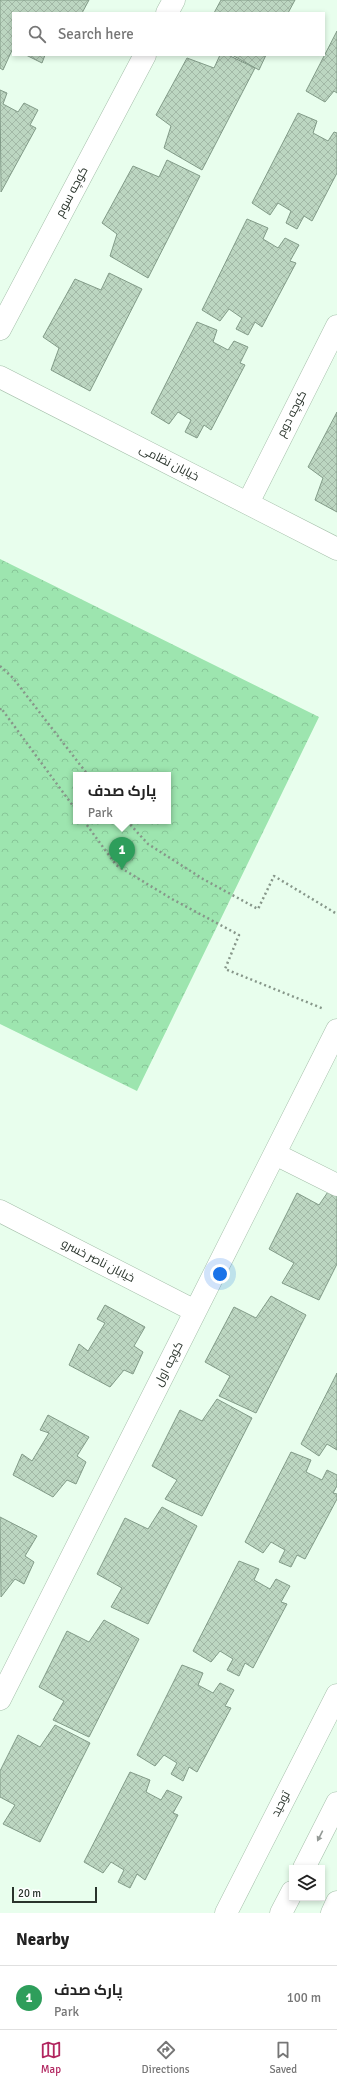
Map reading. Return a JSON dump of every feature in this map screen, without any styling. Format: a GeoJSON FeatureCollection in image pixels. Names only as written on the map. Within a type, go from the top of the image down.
{"type":"FeatureCollection","features":[{"type":"Feature","properties":{"kind":"street"},"geometry":{"type":"LineString","coordinates":[[168,12],[174,0]]}},
{"type":"Feature","properties":{"kind":"street","name":"کوچه سوم"},"geometry":{"type":"LineString","coordinates":[[0,329],[144,56]]}},
{"type":"Feature","properties":{"kind":"street","name":"کوچه دوم"},"geometry":{"type":"LineString","coordinates":[[248,503],[337,326]]}},
{"type":"Feature","properties":{"kind":"street","name":"خیابان نظامی"},"geometry":{"type":"LineString","coordinates":[[0,377],[337,548]]}},
{"type":"Feature","properties":{"kind":"street","name":"کوچه اول"},"geometry":{"type":"LineString","coordinates":[[0,1699],[274,1154],[334,1021]]}},
{"type":"Feature","properties":{"kind":"street"},"geometry":{"type":"LineString","coordinates":[[274,1154],[337,1185]]}},
{"type":"Feature","properties":{"kind":"street","name":"خیابان ناصر خسرو"},"geometry":{"type":"LineString","coordinates":[[0,1211],[195,1311]]}},
{"type":"Feature","properties":{"kind":"street","name":"توحید"},"geometry":{"type":"LineString","coordinates":[[226,1913],[337,1695]]}},
{"type":"Feature","properties":{"kind":"street"},"geometry":{"type":"LineString","coordinates":[[306,1865],[337,1803]]}},
{"type":"Feature","properties":{"kind":"street"},"geometry":{"type":"LineString","coordinates":[[281,1913],[289,1898]]}},
{"type":"Feature","properties":{"kind":"street"},"geometry":{"type":"LineString","coordinates":[[332,1913],[337,1902]]}},
{"type":"Feature","properties":{"kind":"path"},"geometry":{"type":"LineString","coordinates":[[0,666],[13,678],[86,772]]}},
{"type":"Feature","properties":{"kind":"path"},"geometry":{"type":"LineString","coordinates":[[0,710],[1,708],[73,806]]}},
{"type":"Feature","properties":{"kind":"path"},"geometry":{"type":"LineString","coordinates":[[86,824],[116,865],[172,899],[239,935],[225,969],[334,1021]]}},
{"type":"Feature","properties":{"kind":"path"},"geometry":{"type":"LineString","coordinates":[[130,824],[148,844],[203,879],[258,909],[274,876],[337,914]]}},
{"type":"Feature","properties":{"kind":"green space"},"geometry":{"type":"Polygon","coordinates":[[[0,559],[319,717],[137,1091],[0,1024],[0,559]]]}},
{"type":"Feature","properties":{"kind":"building"},"geometry":{"type":"Polygon","coordinates":[[[0,0],[89,0],[83,12],[12,12],[12,50],[3,70],[0,68],[0,0]]]}},
{"type":"Feature","properties":{"kind":"building"},"geometry":{"type":"Polygon","coordinates":[[[221,0],[295,0],[289,12],[215,12],[221,0]]]}},
{"type":"Feature","properties":{"kind":"building"},"geometry":{"type":"Polygon","coordinates":[[[337,31],[337,93],[334,91],[325,102],[306,91],[337,31]]]}},
{"type":"Feature","properties":{"kind":"building"},"geometry":{"type":"Polygon","coordinates":[[[28,56],[45,56],[42,63],[28,56]]]}},
{"type":"Feature","properties":{"kind":"building"},"geometry":{"type":"Polygon","coordinates":[[[220,56],[230,56],[255,68],[202,170],[164,148],[171,126],[156,115],[187,58],[214,68],[220,56]]]}},
{"type":"Feature","properties":{"kind":"building"},"geometry":{"type":"Polygon","coordinates":[[[234,56],[266,56],[259,70],[234,56]]]}},
{"type":"Feature","properties":{"kind":"building"},"geometry":{"type":"Polygon","coordinates":[[[0,90],[7,93],[3,104],[18,112],[24,103],[38,110],[30,125],[36,128],[1,192],[0,90]]]}},
{"type":"Feature","properties":{"kind":"building"},"geometry":{"type":"Polygon","coordinates":[[[298,113],[317,121],[313,133],[328,141],[334,132],[337,133],[337,173],[312,221],[304,216],[297,229],[286,223],[291,211],[278,203],[270,215],[252,203],[298,113]]]}},
{"type":"Feature","properties":{"kind":"building"},"geometry":{"type":"Polygon","coordinates":[[[167,160],[200,176],[148,278],[110,256],[117,234],[102,223],[133,166],[159,177],[167,160]]]}},
{"type":"Feature","properties":{"kind":"building"},"geometry":{"type":"Polygon","coordinates":[[[247,219],[268,228],[263,239],[278,248],[285,238],[299,245],[290,261],[296,263],[262,327],[255,322],[248,335],[236,329],[242,318],[229,309],[220,321],[202,310],[247,219]]]}},
{"type":"Feature","properties":{"kind":"building"},"geometry":{"type":"Polygon","coordinates":[[[109,273],[142,289],[90,391],[51,370],[59,348],[43,337],[75,279],[101,290],[109,273]]]}},
{"type":"Feature","properties":{"kind":"building"},"geometry":{"type":"Polygon","coordinates":[[[197,322],[217,330],[213,342],[228,350],[234,341],[248,347],[240,363],[245,365],[211,430],[204,425],[197,438],[185,432],[191,420],[178,412],[169,424],[151,413],[197,322]]]}},
{"type":"Feature","properties":{"kind":"building"},"geometry":{"type":"Polygon","coordinates":[[[337,412],[337,512],[315,500],[323,478],[308,467],[337,412]]]}},
{"type":"Feature","properties":{"kind":"building"},"geometry":{"type":"Polygon","coordinates":[[[334,1183],[337,1184],[337,1264],[319,1300],[282,1283],[294,1263],[269,1249],[297,1193],[319,1205],[334,1183]]]}},
{"type":"Feature","properties":{"kind":"building"},"geometry":{"type":"Polygon","coordinates":[[[271,1296],[306,1315],[256,1413],[219,1396],[230,1376],[205,1362],[234,1307],[256,1318],[271,1296]]]}},
{"type":"Feature","properties":{"kind":"building"},"geometry":{"type":"Polygon","coordinates":[[[105,1305],[145,1327],[134,1346],[143,1352],[133,1374],[124,1370],[110,1387],[69,1365],[79,1344],[88,1351],[105,1323],[97,1319],[105,1305]]]}},
{"type":"Feature","properties":{"kind":"building"},"geometry":{"type":"Polygon","coordinates":[[[337,1373],[337,1450],[327,1444],[319,1456],[301,1444],[337,1373]]]}},
{"type":"Feature","properties":{"kind":"building"},"geometry":{"type":"Polygon","coordinates":[[[217,1399],[252,1418],[202,1516],[165,1499],[177,1480],[152,1466],[180,1410],[202,1421],[217,1399]]]}},
{"type":"Feature","properties":{"kind":"building"},"geometry":{"type":"Polygon","coordinates":[[[48,1415],[89,1437],[77,1456],[86,1462],[76,1484],[67,1480],[53,1497],[13,1475],[22,1454],[32,1461],[49,1433],[40,1430],[48,1415]]]}},
{"type":"Feature","properties":{"kind":"building"},"geometry":{"type":"Polygon","coordinates":[[[291,1452],[311,1460],[306,1472],[322,1480],[327,1470],[337,1475],[337,1486],[333,1493],[337,1494],[337,1499],[305,1559],[297,1555],[291,1567],[279,1562],[285,1550],[271,1542],[263,1553],[245,1542],[291,1452]]]}},
{"type":"Feature","properties":{"kind":"building"},"geometry":{"type":"Polygon","coordinates":[[[162,1507],[197,1526],[148,1624],[111,1607],[122,1588],[97,1574],[125,1518],[148,1529],[162,1507]]]}},
{"type":"Feature","properties":{"kind":"building"},"geometry":{"type":"Polygon","coordinates":[[[0,1517],[37,1536],[25,1556],[34,1562],[24,1584],[15,1579],[1,1597],[0,1517]]]}},
{"type":"Feature","properties":{"kind":"building"},"geometry":{"type":"Polygon","coordinates":[[[239,1561],[259,1569],[254,1580],[270,1589],[276,1579],[290,1586],[281,1602],[287,1604],[253,1668],[245,1663],[239,1676],[227,1670],[233,1659],[220,1651],[211,1662],[193,1651],[239,1561]]]}},
{"type":"Feature","properties":{"kind":"building"},"geometry":{"type":"Polygon","coordinates":[[[104,1620],[139,1639],[89,1737],[53,1720],[64,1701],[39,1687],[67,1631],[89,1642],[104,1620]]]}},
{"type":"Feature","properties":{"kind":"building"},"geometry":{"type":"Polygon","coordinates":[[[182,1665],[203,1673],[198,1685],[213,1693],[220,1683],[234,1690],[225,1706],[231,1708],[197,1772],[189,1767],[183,1781],[171,1774],[177,1763],[164,1755],[155,1766],[137,1755],[182,1665]]]}},
{"type":"Feature","properties":{"kind":"building"},"geometry":{"type":"Polygon","coordinates":[[[55,1725],[90,1743],[40,1842],[3,1824],[15,1805],[0,1797],[0,1771],[18,1735],[40,1747],[55,1725]]]}},
{"type":"Feature","properties":{"kind":"building"},"geometry":{"type":"Polygon","coordinates":[[[130,1772],[150,1780],[146,1792],[161,1800],[167,1790],[182,1797],[173,1813],[178,1815],[145,1880],[137,1874],[130,1888],[118,1882],[124,1870],[111,1862],[103,1873],[84,1862],[130,1772]]]}},
{"type":"Feature","properties":{"kind":"place","name":"پارک صدف"},"geometry":{"type":"Point","coordinates":[122,870]}}]}
